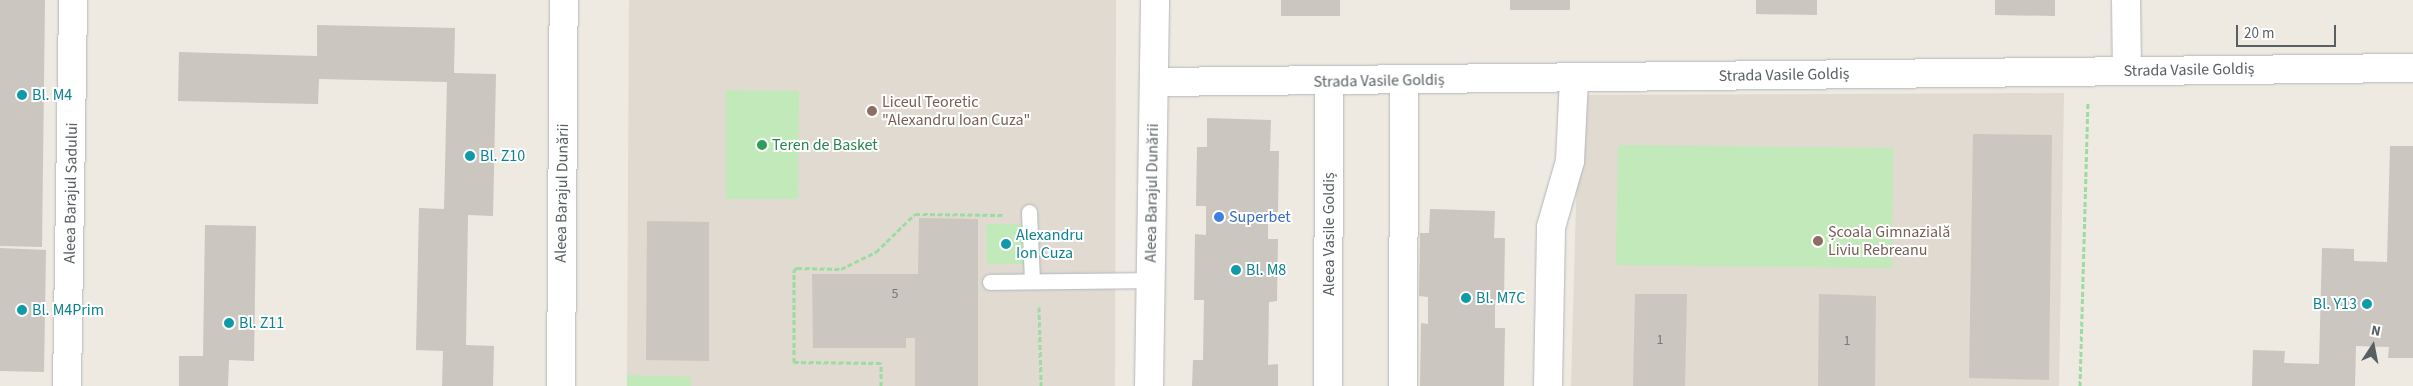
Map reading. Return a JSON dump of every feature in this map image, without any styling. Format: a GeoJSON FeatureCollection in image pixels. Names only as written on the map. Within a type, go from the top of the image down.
{"type":"FeatureCollection","features":[{"type":"Feature","properties":{"kind":"street","name":"Aleea Barajul Sadului"},"geometry":{"type":"LineString","coordinates":[[67,386],[73,0]]}},
{"type":"Feature","properties":{"kind":"street","name":"Aleea Barajul Dunării"},"geometry":{"type":"LineString","coordinates":[[560,386],[564,0]]}},
{"type":"Feature","properties":{"kind":"street","name":"Aleea Barajul Dunării"},"geometry":{"type":"LineString","coordinates":[[1149,386],[1155,0]]}},
{"type":"Feature","properties":{"kind":"street"},"geometry":{"type":"LineString","coordinates":[[2126,0],[2127,70]]}},
{"type":"Feature","properties":{"kind":"street","name":"Strada Vasile Goldiș"},"geometry":{"type":"LineString","coordinates":[[1155,82],[1404,81],[2127,70],[2413,68]]}},
{"type":"Feature","properties":{"kind":"street"},"geometry":{"type":"LineString","coordinates":[[1548,386],[1551,227],[1570,161],[1574,78]]}},
{"type":"Feature","properties":{"kind":"street","name":"Aleea Vasile Goldiș"},"geometry":{"type":"LineString","coordinates":[[1328,386],[1330,81]]}},
{"type":"Feature","properties":{"kind":"street"},"geometry":{"type":"LineString","coordinates":[[1403,386],[1404,81]]}},
{"type":"Feature","properties":{"kind":"lane"},"geometry":{"type":"LineString","coordinates":[[1030,214],[1035,281]]}},
{"type":"Feature","properties":{"kind":"lane"},"geometry":{"type":"LineString","coordinates":[[990,282],[1150,280]]}},
{"type":"Feature","properties":{"kind":"path"},"geometry":{"type":"LineString","coordinates":[[2080,386],[2088,71]]}},
{"type":"Feature","properties":{"kind":"path"},"geometry":{"type":"LineString","coordinates":[[881,386],[882,363],[794,362],[794,270],[797,268],[841,269],[876,252],[915,214],[1030,214]]}},
{"type":"Feature","properties":{"kind":"path"},"geometry":{"type":"LineString","coordinates":[[1035,281],[1041,386]]}},
{"type":"Feature","properties":{"kind":"shaded area","name":"Liceul Teoretic \"Alexandru Ioan Cuza\""},"geometry":{"type":"Polygon","coordinates":[[[629,0],[1116,0],[1115,386],[627,386],[629,0]]]}},
{"type":"Feature","properties":{"kind":"shaded area","name":"Școala Gimnazială Liviu Rebreanu"},"geometry":{"type":"Polygon","coordinates":[[[2064,93],[2059,386],[1571,386],[1579,95],[2064,93]]]}},
{"type":"Feature","properties":{"kind":"green space","name":"Teren de Basket"},"geometry":{"type":"Polygon","coordinates":[[[726,90],[799,91],[798,199],[726,199],[726,90]]]}},
{"type":"Feature","properties":{"kind":"green space"},"geometry":{"type":"Polygon","coordinates":[[[1618,145],[1893,148],[1892,268],[1616,265],[1618,145]]]}},
{"type":"Feature","properties":{"kind":"green space"},"geometry":{"type":"Polygon","coordinates":[[[986,224],[1027,224],[1027,264],[987,264],[986,224]]]}},
{"type":"Feature","properties":{"kind":"green space"},"geometry":{"type":"Polygon","coordinates":[[[627,375],[690,377],[691,386],[627,386],[627,375]]]}},
{"type":"Feature","properties":{"kind":"building","name":"Bl. M4"},"geometry":{"type":"Polygon","coordinates":[[[0,0],[45,0],[42,247],[0,246],[0,0]]]}},
{"type":"Feature","properties":{"kind":"building"},"geometry":{"type":"Polygon","coordinates":[[[1281,0],[1340,0],[1340,16],[1281,16],[1281,0]]]}},
{"type":"Feature","properties":{"kind":"building"},"geometry":{"type":"Polygon","coordinates":[[[1510,0],[1570,0],[1570,10],[1510,10],[1510,0]]]}},
{"type":"Feature","properties":{"kind":"building"},"geometry":{"type":"Polygon","coordinates":[[[1756,0],[1817,0],[1817,15],[1756,14],[1756,0]]]}},
{"type":"Feature","properties":{"kind":"building"},"geometry":{"type":"Polygon","coordinates":[[[1995,0],[2055,0],[2055,16],[1995,15],[1995,0]]]}},
{"type":"Feature","properties":{"kind":"building","name":"Bl. Z10"},"geometry":{"type":"Polygon","coordinates":[[[317,25],[455,28],[454,73],[496,74],[493,216],[468,215],[466,345],[494,346],[493,386],[442,386],[443,351],[416,350],[419,208],[444,209],[447,82],[319,79],[318,104],[178,101],[179,52],[317,56],[317,25]]]}},
{"type":"Feature","properties":{"kind":"building","name":"Bl. M8"},"geometry":{"type":"Polygon","coordinates":[[[1207,118],[1271,120],[1270,151],[1279,151],[1278,212],[1268,212],[1268,239],[1278,239],[1277,301],[1269,302],[1268,365],[1278,364],[1278,386],[1192,386],[1193,360],[1203,360],[1204,300],[1194,300],[1195,234],[1206,235],[1206,206],[1196,206],[1197,147],[1207,147],[1207,118]]]}},
{"type":"Feature","properties":{"kind":"building"},"geometry":{"type":"Polygon","coordinates":[[[1973,134],[2052,135],[2049,380],[1969,378],[1973,134]]]}},
{"type":"Feature","properties":{"kind":"building","name":"Bl. Y13"},"geometry":{"type":"Polygon","coordinates":[[[2390,146],[2413,146],[2413,358],[2388,358],[2389,347],[2356,346],[2355,386],[2252,386],[2253,350],[2285,351],[2284,363],[2319,364],[2322,248],[2354,249],[2354,261],[2387,262],[2390,146]]]}},
{"type":"Feature","properties":{"kind":"building","name":"Bl. M7C"},"geometry":{"type":"Polygon","coordinates":[[[1430,209],[1495,211],[1494,238],[1505,238],[1504,300],[1495,300],[1495,328],[1505,328],[1504,386],[1420,386],[1421,323],[1428,324],[1428,297],[1419,296],[1420,233],[1429,233],[1430,209]]]}},
{"type":"Feature","properties":{"kind":"building"},"geometry":{"type":"Polygon","coordinates":[[[919,218],[978,219],[978,386],[915,386],[915,338],[906,338],[906,348],[813,348],[812,274],[918,274],[919,218]]]}},
{"type":"Feature","properties":{"kind":"building"},"geometry":{"type":"Polygon","coordinates":[[[647,221],[709,222],[709,361],[646,360],[647,221]]]}},
{"type":"Feature","properties":{"kind":"building","name":"Bl. Z11"},"geometry":{"type":"Polygon","coordinates":[[[205,225],[256,226],[254,361],[229,360],[228,386],[179,386],[179,356],[203,356],[205,225]]]}},
{"type":"Feature","properties":{"kind":"building","name":"Bl. M4Prim"},"geometry":{"type":"Polygon","coordinates":[[[0,248],[46,250],[44,372],[0,371],[0,248]]]}},
{"type":"Feature","properties":{"kind":"building"},"geometry":{"type":"Polygon","coordinates":[[[1635,294],[1687,294],[1685,386],[1633,386],[1635,294]]]}},
{"type":"Feature","properties":{"kind":"building"},"geometry":{"type":"Polygon","coordinates":[[[1819,294],[1876,296],[1875,386],[1818,386],[1819,294]]]}},
{"type":"Feature","properties":{"kind":"place","name":"Bl. M4"},"geometry":{"type":"Point","coordinates":[22,95]}},
{"type":"Feature","properties":{"kind":"place","name":"Liceul Teoretic \"Alexandru Ioan Cuza\""},"geometry":{"type":"Point","coordinates":[872,111]}},
{"type":"Feature","properties":{"kind":"place","name":"Teren de Basket"},"geometry":{"type":"Point","coordinates":[762,145]}},
{"type":"Feature","properties":{"kind":"place","name":"Bl. Z10"},"geometry":{"type":"Point","coordinates":[470,156]}},
{"type":"Feature","properties":{"kind":"place","name":"Superbet"},"geometry":{"type":"Point","coordinates":[1219,217]}},
{"type":"Feature","properties":{"kind":"place","name":"Școala Gimnazială Liviu Rebreanu"},"geometry":{"type":"Point","coordinates":[1818,241]}},
{"type":"Feature","properties":{"kind":"place","name":"Alexandru Ion Cuza"},"geometry":{"type":"Point","coordinates":[1006,244]}},
{"type":"Feature","properties":{"kind":"place","name":"Bl. M8"},"geometry":{"type":"Point","coordinates":[1236,270]}},
{"type":"Feature","properties":{"kind":"place","name":"Bl. M7C"},"geometry":{"type":"Point","coordinates":[1466,298]}},
{"type":"Feature","properties":{"kind":"place","name":"Bl. Y13"},"geometry":{"type":"Point","coordinates":[2367,304]}},
{"type":"Feature","properties":{"kind":"place","name":"Bl. M4Prim"},"geometry":{"type":"Point","coordinates":[22,310]}},
{"type":"Feature","properties":{"kind":"place","name":"Bl. Z11"},"geometry":{"type":"Point","coordinates":[229,323]}}]}
